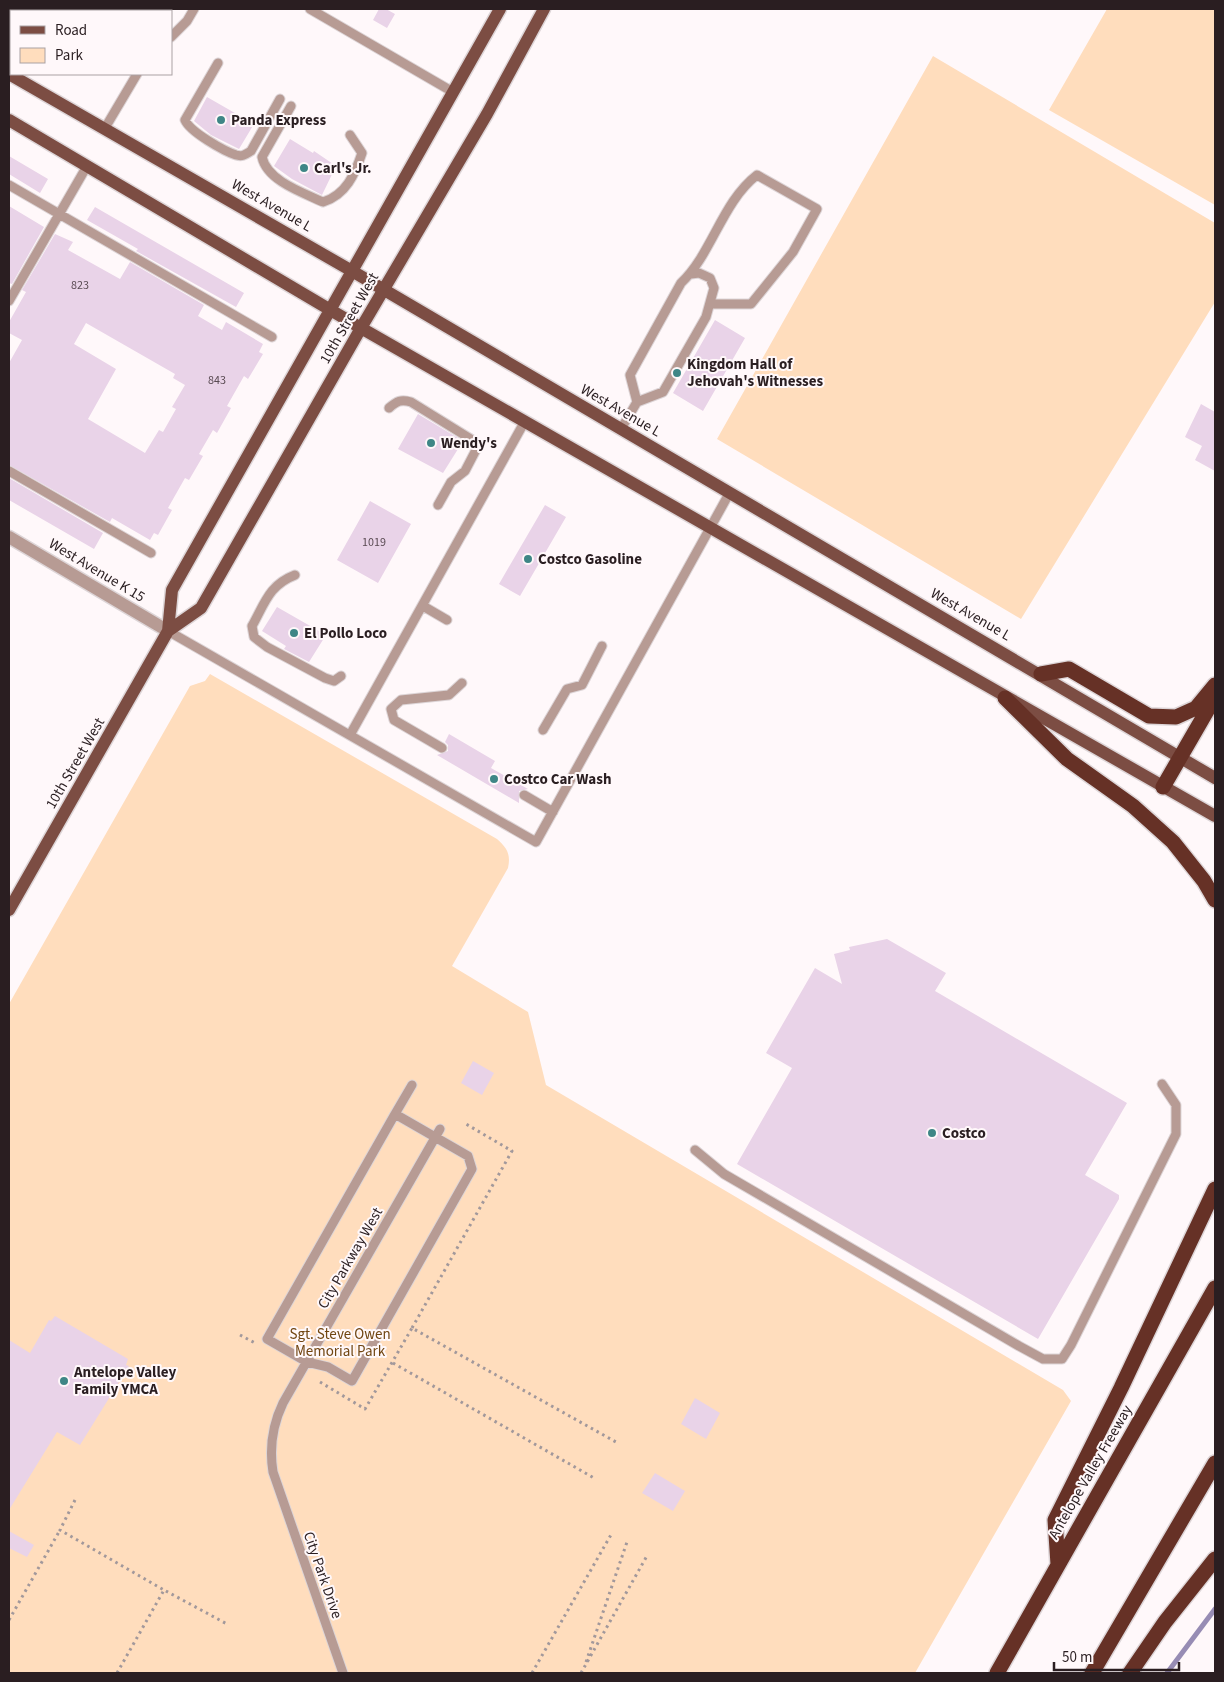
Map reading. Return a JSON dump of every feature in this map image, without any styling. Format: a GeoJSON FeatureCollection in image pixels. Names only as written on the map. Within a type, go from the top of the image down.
{"type":"FeatureCollection","features":[{"type":"Feature","properties":{"kind":"highway"},"geometry":{"type":"LineString","coordinates":[[1042,674],[1069,669],[1149,716],[1176,718],[1196,708],[1215,685]]}},
{"type":"Feature","properties":{"kind":"highway"},"geometry":{"type":"LineString","coordinates":[[1163,787],[1215,697]]}},
{"type":"Feature","properties":{"kind":"highway"},"geometry":{"type":"LineString","coordinates":[[1005,698],[1067,759],[1133,806],[1173,842],[1204,881],[1215,900]]}},
{"type":"Feature","properties":{"kind":"highway"},"geometry":{"type":"LineString","coordinates":[[1058,1564],[1055,1520],[1121,1388],[1215,1189]]}},
{"type":"Feature","properties":{"kind":"highway","name":"Antelope Valley Freeway"},"geometry":{"type":"LineString","coordinates":[[997,1673],[1215,1288]]}},
{"type":"Feature","properties":{"kind":"highway"},"geometry":{"type":"LineString","coordinates":[[1092,1673],[1215,1463]]}},
{"type":"Feature","properties":{"kind":"highway"},"geometry":{"type":"LineString","coordinates":[[1130,1673],[1165,1622],[1215,1559]]}},
{"type":"Feature","properties":{"kind":"main road","name":"10th Street West"},"geometry":{"type":"LineString","coordinates":[[9,910],[168,631],[172,590],[278,406],[330,309],[500,9]]}},
{"type":"Feature","properties":{"kind":"main road","name":"10th Street West"},"geometry":{"type":"LineString","coordinates":[[168,631],[201,608],[361,328],[488,114],[544,9]]}},
{"type":"Feature","properties":{"kind":"main road","name":"West Avenue L"},"geometry":{"type":"LineString","coordinates":[[11,75],[352,271],[1042,674],[1215,778]]}},
{"type":"Feature","properties":{"kind":"main road"},"geometry":{"type":"LineString","coordinates":[[9,120],[361,328],[711,526],[1005,698],[1215,816]]}},
{"type":"Feature","properties":{"kind":"street","name":"West Avenue K 15"},"geometry":{"type":"LineString","coordinates":[[9,537],[168,631]]}},
{"type":"Feature","properties":{"kind":"lane"},"geometry":{"type":"LineString","coordinates":[[172,37],[187,21],[194,9]]}},
{"type":"Feature","properties":{"kind":"lane"},"geometry":{"type":"LineString","coordinates":[[310,9],[453,92]]}},
{"type":"Feature","properties":{"kind":"lane"},"geometry":{"type":"LineString","coordinates":[[218,63],[185,120],[187,125],[198,135],[237,155],[244,155],[251,151],[280,99]]}},
{"type":"Feature","properties":{"kind":"lane"},"geometry":{"type":"LineString","coordinates":[[105,128],[136,75]]}},
{"type":"Feature","properties":{"kind":"lane"},"geometry":{"type":"LineString","coordinates":[[291,106],[262,158],[263,165],[270,173],[324,202],[336,198],[346,187],[356,170],[362,153],[350,135]]}},
{"type":"Feature","properties":{"kind":"lane"},"geometry":{"type":"LineString","coordinates":[[9,301],[87,166]]}},
{"type":"Feature","properties":{"kind":"lane"},"geometry":{"type":"LineString","coordinates":[[637,402],[630,375],[681,283],[692,274],[710,239],[747,183],[757,175],[817,209],[793,252],[750,304],[711,304]]}},
{"type":"Feature","properties":{"kind":"lane"},"geometry":{"type":"LineString","coordinates":[[9,185],[272,337]]}},
{"type":"Feature","properties":{"kind":"lane"},"geometry":{"type":"LineString","coordinates":[[622,429],[637,402],[663,392],[711,304],[714,288],[710,278],[699,273],[692,274]]}},
{"type":"Feature","properties":{"kind":"lane"},"geometry":{"type":"LineString","coordinates":[[390,408],[396,402],[404,400],[411,402],[474,441],[477,448],[473,458],[465,471],[451,482],[438,505]]}},
{"type":"Feature","properties":{"kind":"lane"},"geometry":{"type":"LineString","coordinates":[[350,735],[525,421]]}},
{"type":"Feature","properties":{"kind":"lane"},"geometry":{"type":"LineString","coordinates":[[9,471],[151,553]]}},
{"type":"Feature","properties":{"kind":"lane"},"geometry":{"type":"LineString","coordinates":[[168,631],[536,842],[636,665],[730,492]]}},
{"type":"Feature","properties":{"kind":"lane"},"geometry":{"type":"LineString","coordinates":[[295,574],[282,580],[272,588],[252,626],[254,637],[325,678],[334,681],[341,676]]}},
{"type":"Feature","properties":{"kind":"lane"},"geometry":{"type":"LineString","coordinates":[[423,606],[447,620]]}},
{"type":"Feature","properties":{"kind":"lane"},"geometry":{"type":"LineString","coordinates":[[544,730],[567,689],[582,685],[602,646]]}},
{"type":"Feature","properties":{"kind":"lane"},"geometry":{"type":"LineString","coordinates":[[442,748],[394,720],[391,709],[402,700],[449,694],[462,683]]}},
{"type":"Feature","properties":{"kind":"lane"},"geometry":{"type":"LineString","coordinates":[[524,795],[553,812]]}},
{"type":"Feature","properties":{"kind":"lane"},"geometry":{"type":"LineString","coordinates":[[695,1150],[724,1174],[1019,1346],[1043,1359],[1062,1359],[1071,1345],[1176,1134],[1176,1106],[1162,1084]]}},
{"type":"Feature","properties":{"kind":"lane"},"geometry":{"type":"LineString","coordinates":[[395,1114],[437,1133],[468,1156],[472,1169],[352,1381],[328,1367],[307,1362],[267,1338],[395,1114],[412,1085]]}},
{"type":"Feature","properties":{"kind":"lane","name":"City Parkway West"},"geometry":{"type":"LineString","coordinates":[[278,1487],[271,1458],[274,1426],[307,1362],[437,1133]]}},
{"type":"Feature","properties":{"kind":"lane","name":"City Park Drive"},"geometry":{"type":"LineString","coordinates":[[278,1487],[343,1673]]}},
{"type":"Feature","properties":{"kind":"path"},"geometry":{"type":"LineString","coordinates":[[466,1124],[512,1151],[393,1363],[594,1478]]}},
{"type":"Feature","properties":{"kind":"path"},"geometry":{"type":"LineString","coordinates":[[412,1328],[616,1442]]}},
{"type":"Feature","properties":{"kind":"path"},"geometry":{"type":"LineString","coordinates":[[9,1620],[76,1500]]}},
{"type":"Feature","properties":{"kind":"path"},"geometry":{"type":"LineString","coordinates":[[60,1530],[226,1624]]}},
{"type":"Feature","properties":{"kind":"path"},"geometry":{"type":"LineString","coordinates":[[532,1673],[612,1533]]}},
{"type":"Feature","properties":{"kind":"path"},"geometry":{"type":"LineString","coordinates":[[582,1672],[627,1542]]}},
{"type":"Feature","properties":{"kind":"path"},"geometry":{"type":"LineString","coordinates":[[582,1672],[648,1554]]}},
{"type":"Feature","properties":{"kind":"path"},"geometry":{"type":"LineString","coordinates":[[117,1673],[164,1590]]}},
{"type":"Feature","properties":{"kind":"green space"},"geometry":{"type":"Polygon","coordinates":[[[1107,9],[1215,9],[1215,205],[1049,110],[1107,9]]]}},
{"type":"Feature","properties":{"kind":"green space"},"geometry":{"type":"Polygon","coordinates":[[[933,56],[1215,223],[1215,302],[1021,619],[717,439],[933,56]]]}},
{"type":"Feature","properties":{"kind":"green space","name":"Sgt. Steve Owen Memorial Park"},"geometry":{"type":"Polygon","coordinates":[[[210,674],[497,839],[503,845],[508,855],[508,868],[452,966],[528,1012],[546,1085],[1063,1390],[1071,1401],[915,1673],[9,1673],[9,1004],[190,686],[205,681],[210,674]]]}},
{"type":"Feature","properties":{"kind":"building"},"geometry":{"type":"Polygon","coordinates":[[[379,9],[386,9],[395,14],[387,28],[373,20],[379,9]]]}},
{"type":"Feature","properties":{"kind":"building","name":"Panda Express"},"geometry":{"type":"Polygon","coordinates":[[[207,97],[254,124],[239,149],[211,135],[194,121],[207,97]]]}},
{"type":"Feature","properties":{"kind":"building","name":"Carl's Jr."},"geometry":{"type":"Polygon","coordinates":[[[290,139],[313,153],[314,151],[336,166],[322,195],[292,179],[274,166],[290,139]]]}},
{"type":"Feature","properties":{"kind":"building"},"geometry":{"type":"Polygon","coordinates":[[[9,156],[48,179],[40,193],[9,174],[9,156]]]}},
{"type":"Feature","properties":{"kind":"building"},"geometry":{"type":"Polygon","coordinates":[[[9,206],[44,227],[12,284],[9,283],[9,206]]]}},
{"type":"Feature","properties":{"kind":"building"},"geometry":{"type":"Polygon","coordinates":[[[95,207],[244,293],[236,307],[136,251],[138,249],[87,220],[95,207]]]}},
{"type":"Feature","properties":{"kind":"building"},"geometry":{"type":"Polygon","coordinates":[[[55,234],[73,242],[68,250],[120,279],[130,262],[204,305],[198,316],[222,330],[226,322],[263,344],[259,352],[263,354],[248,379],[244,376],[227,406],[231,408],[217,433],[213,430],[199,454],[203,456],[189,480],[185,478],[168,508],[172,510],[158,535],[154,533],[150,540],[112,518],[110,522],[9,465],[9,363],[22,340],[9,333],[9,322],[26,292],[22,290],[55,234]],[[86,323],[74,344],[116,369],[88,419],[145,453],[159,430],[163,432],[176,409],[172,407],[185,385],[173,378],[175,374],[86,323]]]}},
{"type":"Feature","properties":{"kind":"building"},"geometry":{"type":"Polygon","coordinates":[[[715,320],[745,338],[703,411],[673,393],[715,320]]]}},
{"type":"Feature","properties":{"kind":"building"},"geometry":{"type":"Polygon","coordinates":[[[1201,404],[1215,412],[1215,471],[1195,460],[1202,446],[1185,437],[1201,404]]]}},
{"type":"Feature","properties":{"kind":"building","name":"Wendy's"},"geometry":{"type":"Polygon","coordinates":[[[418,414],[463,441],[443,473],[398,449],[418,414]]]}},
{"type":"Feature","properties":{"kind":"building"},"geometry":{"type":"Polygon","coordinates":[[[9,478],[103,533],[94,549],[9,500],[9,478]]]}},
{"type":"Feature","properties":{"kind":"building"},"geometry":{"type":"Polygon","coordinates":[[[370,501],[411,524],[378,583],[337,560],[370,501]]]}},
{"type":"Feature","properties":{"kind":"building","name":"Costco Gasoline"},"geometry":{"type":"Polygon","coordinates":[[[545,505],[566,517],[520,596],[499,584],[545,505]]]}},
{"type":"Feature","properties":{"kind":"building","name":"El Pollo Loco"},"geometry":{"type":"Polygon","coordinates":[[[277,607],[326,635],[309,662],[284,649],[286,646],[262,631],[277,607]]]}},
{"type":"Feature","properties":{"kind":"building","name":"Costco Car Wash"},"geometry":{"type":"Polygon","coordinates":[[[449,734],[495,761],[491,768],[528,789],[519,791],[519,803],[437,755],[448,751],[448,745],[445,742],[449,734]]]}},
{"type":"Feature","properties":{"kind":"building","name":"Costco"},"geometry":{"type":"Polygon","coordinates":[[[887,939],[946,973],[935,991],[1127,1103],[1085,1175],[1119,1195],[1119,1199],[1038,1339],[737,1164],[792,1068],[766,1053],[815,968],[842,984],[834,954],[850,950],[849,947],[887,939]]]}},
{"type":"Feature","properties":{"kind":"building"},"geometry":{"type":"Polygon","coordinates":[[[473,1061],[494,1073],[482,1095],[461,1083],[473,1061]]]}},
{"type":"Feature","properties":{"kind":"building","name":"Antelope Valley Family YMCA"},"geometry":{"type":"Polygon","coordinates":[[[55,1316],[128,1359],[126,1365],[129,1366],[80,1445],[57,1432],[9,1510],[9,1340],[30,1353],[49,1320],[51,1321],[55,1316]]]}},
{"type":"Feature","properties":{"kind":"building"},"geometry":{"type":"Polygon","coordinates":[[[695,1398],[720,1413],[706,1439],[681,1424],[695,1398]]]}},
{"type":"Feature","properties":{"kind":"building"},"geometry":{"type":"Polygon","coordinates":[[[655,1473],[685,1491],[673,1511],[642,1493],[655,1473]]]}},
{"type":"Feature","properties":{"kind":"building"},"geometry":{"type":"Polygon","coordinates":[[[9,1531],[34,1545],[27,1557],[9,1548],[9,1531]]]}},
{"type":"Feature","properties":{"kind":"waterway"},"geometry":{"type":"LineString","coordinates":[[1167,1673],[1215,1609]]}},
{"type":"Feature","properties":{"kind":"place","name":"Panda Express"},"geometry":{"type":"Point","coordinates":[221,120]}},
{"type":"Feature","properties":{"kind":"place","name":"Carl's Jr."},"geometry":{"type":"Point","coordinates":[304,168]}},
{"type":"Feature","properties":{"kind":"place","name":"Kingdom Hall of Jehovah's Witnesses"},"geometry":{"type":"Point","coordinates":[677,373]}},
{"type":"Feature","properties":{"kind":"place","name":"Wendy's"},"geometry":{"type":"Point","coordinates":[431,443]}},
{"type":"Feature","properties":{"kind":"place","name":"Costco Gasoline"},"geometry":{"type":"Point","coordinates":[528,559]}},
{"type":"Feature","properties":{"kind":"place","name":"El Pollo Loco"},"geometry":{"type":"Point","coordinates":[294,633]}},
{"type":"Feature","properties":{"kind":"place","name":"Costco Car Wash"},"geometry":{"type":"Point","coordinates":[494,779]}},
{"type":"Feature","properties":{"kind":"place","name":"Costco"},"geometry":{"type":"Point","coordinates":[932,1133]}},
{"type":"Feature","properties":{"kind":"place","name":"Antelope Valley Family YMCA"},"geometry":{"type":"Point","coordinates":[64,1381]}}]}
